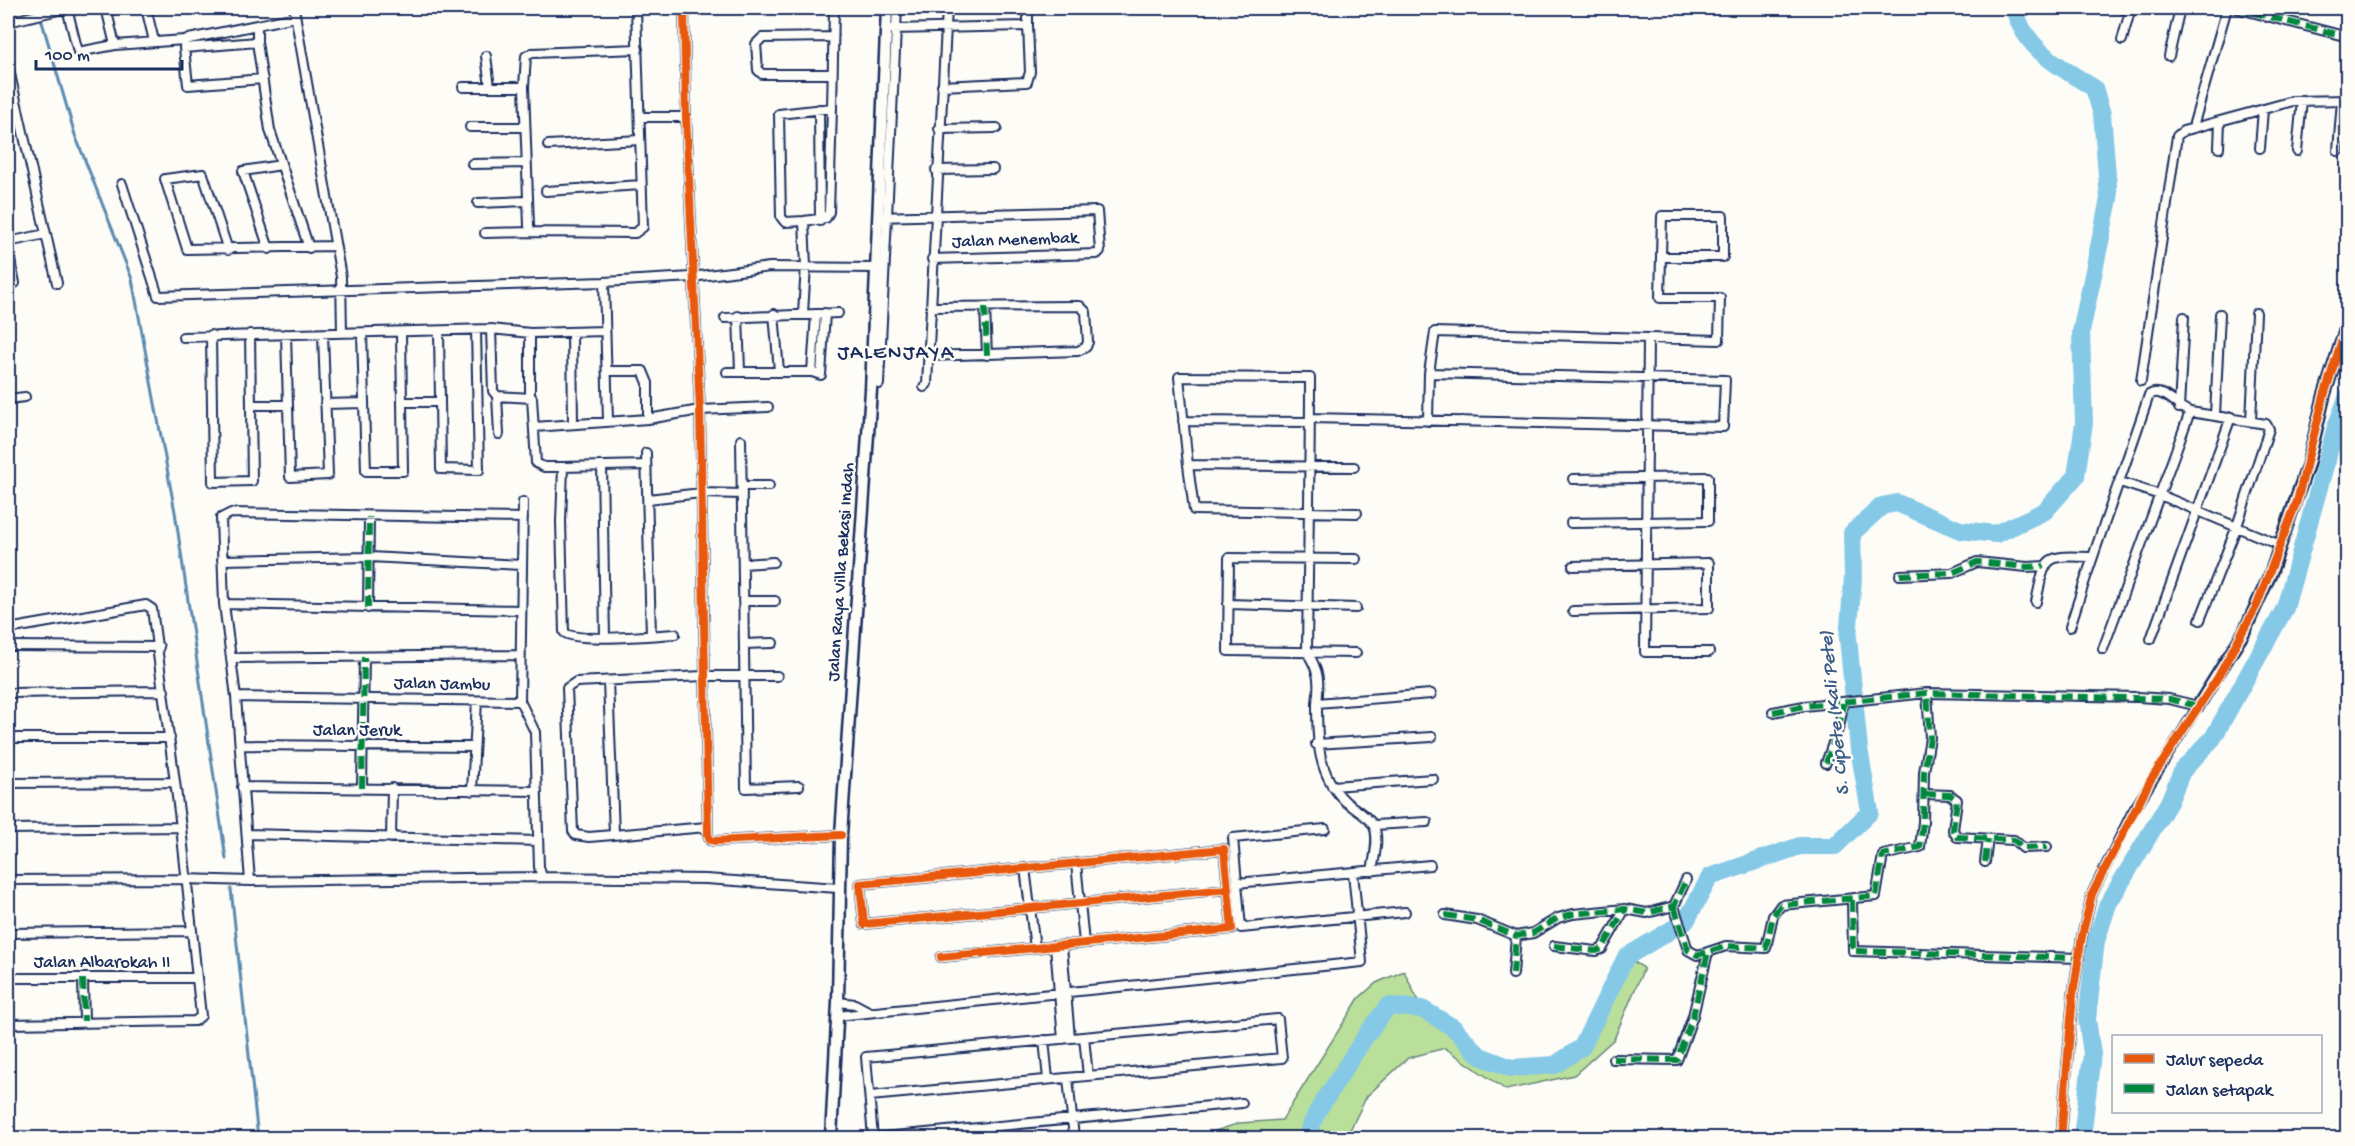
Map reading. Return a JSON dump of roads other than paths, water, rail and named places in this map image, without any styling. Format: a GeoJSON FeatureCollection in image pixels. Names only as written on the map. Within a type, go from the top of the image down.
{"type":"FeatureCollection","features":[{"type":"Feature","properties":{"kind":"main road","name":"Jalan Raya Villa Bekasi Indah"},"geometry":{"type":"LineString","coordinates":[[831,1138],[838,1002],[838,888],[871,390],[876,268],[882,217],[891,29],[887,8]]}},
{"type":"Feature","properties":{"kind":"main road"},"geometry":{"type":"LineString","coordinates":[[2198,706],[2244,632],[2280,545],[2308,464],[2324,396],[2348,321]]}},
{"type":"Feature","properties":{"kind":"street"},"geometry":{"type":"LineString","coordinates":[[8,22],[67,8],[78,52],[154,41],[184,44],[257,42]]}},
{"type":"Feature","properties":{"kind":"street"},"geometry":{"type":"LineString","coordinates":[[106,8],[114,45]]}},
{"type":"Feature","properties":{"kind":"street"},"geometry":{"type":"LineString","coordinates":[[146,8],[154,41]]}},
{"type":"Feature","properties":{"kind":"street"},"geometry":{"type":"LineString","coordinates":[[294,8],[341,276],[342,333]]}},
{"type":"Feature","properties":{"kind":"street"},"geometry":{"type":"LineString","coordinates":[[485,233],[640,231],[643,227],[636,8]]}},
{"type":"Feature","properties":{"kind":"street"},"geometry":{"type":"LineString","coordinates":[[684,8],[692,277],[700,410],[708,837],[712,841],[841,835]]}},
{"type":"Feature","properties":{"kind":"street"},"geometry":{"type":"LineString","coordinates":[[832,108],[779,114],[781,217],[785,222],[820,220],[826,218],[829,212],[832,108],[834,8]]}},
{"type":"Feature","properties":{"kind":"street"},"geometry":{"type":"LineString","coordinates":[[897,8],[891,29],[1029,26]]}},
{"type":"Feature","properties":{"kind":"street"},"geometry":{"type":"LineString","coordinates":[[924,387],[927,384],[936,170],[947,8]]}},
{"type":"Feature","properties":{"kind":"street"},"geometry":{"type":"LineString","coordinates":[[942,86],[1027,82],[1030,72],[1028,8]]}},
{"type":"Feature","properties":{"kind":"street"},"geometry":{"type":"LineString","coordinates":[[2120,8],[2131,9],[2122,40]]}},
{"type":"Feature","properties":{"kind":"street"},"geometry":{"type":"LineString","coordinates":[[2169,57],[2180,8]]}},
{"type":"Feature","properties":{"kind":"street"},"geometry":{"type":"LineString","coordinates":[[2194,123],[2227,8]]}},
{"type":"Feature","properties":{"kind":"street"},"geometry":{"type":"LineString","coordinates":[[2236,8],[2348,37]]}},
{"type":"Feature","properties":{"kind":"street"},"geometry":{"type":"LineString","coordinates":[[2267,16],[2270,8]]}},
{"type":"Feature","properties":{"kind":"street"},"geometry":{"type":"LineString","coordinates":[[184,44],[296,17]]}},
{"type":"Feature","properties":{"kind":"street"},"geometry":{"type":"LineString","coordinates":[[257,25],[257,42],[270,130],[309,248]]}},
{"type":"Feature","properties":{"kind":"street"},"geometry":{"type":"LineString","coordinates":[[832,74],[762,74],[758,70],[756,44],[762,38],[833,37]]}},
{"type":"Feature","properties":{"kind":"street"},"geometry":{"type":"LineString","coordinates":[[184,44],[188,85],[263,79]]}},
{"type":"Feature","properties":{"kind":"street"},"geometry":{"type":"LineString","coordinates":[[531,232],[524,87],[524,60],[528,53],[638,49]]}},
{"type":"Feature","properties":{"kind":"street"},"geometry":{"type":"LineString","coordinates":[[486,56],[490,87]]}},
{"type":"Feature","properties":{"kind":"street"},"geometry":{"type":"LineString","coordinates":[[8,65],[57,283]]}},
{"type":"Feature","properties":{"kind":"street"},"geometry":{"type":"LineString","coordinates":[[464,87],[524,87]]}},
{"type":"Feature","properties":{"kind":"street"},"geometry":{"type":"LineString","coordinates":[[2297,151],[2302,100]]}},
{"type":"Feature","properties":{"kind":"street"},"geometry":{"type":"LineString","coordinates":[[2141,381],[2167,215],[2176,139],[2183,132],[2302,100],[2345,100],[2338,151]]}},
{"type":"Feature","properties":{"kind":"street"},"geometry":{"type":"LineString","coordinates":[[819,109],[820,220]]}},
{"type":"Feature","properties":{"kind":"street"},"geometry":{"type":"LineString","coordinates":[[2260,148],[2263,109]]}},
{"type":"Feature","properties":{"kind":"street"},"geometry":{"type":"LineString","coordinates":[[640,117],[686,117]]}},
{"type":"Feature","properties":{"kind":"street"},"geometry":{"type":"LineString","coordinates":[[2219,148],[2220,121]]}},
{"type":"Feature","properties":{"kind":"street"},"geometry":{"type":"LineString","coordinates":[[470,127],[525,127]]}},
{"type":"Feature","properties":{"kind":"street"},"geometry":{"type":"LineString","coordinates":[[939,129],[997,128]]}},
{"type":"Feature","properties":{"kind":"street"},"geometry":{"type":"LineString","coordinates":[[548,145],[640,140]]}},
{"type":"Feature","properties":{"kind":"street"},"geometry":{"type":"LineString","coordinates":[[472,164],[526,163]]}},
{"type":"Feature","properties":{"kind":"street"},"geometry":{"type":"LineString","coordinates":[[269,249],[243,171],[281,165]]}},
{"type":"Feature","properties":{"kind":"street"},"geometry":{"type":"LineString","coordinates":[[936,170],[993,169]]}},
{"type":"Feature","properties":{"kind":"street"},"geometry":{"type":"LineString","coordinates":[[228,250],[203,174],[165,179],[187,249],[228,250],[334,246]]}},
{"type":"Feature","properties":{"kind":"street"},"geometry":{"type":"LineString","coordinates":[[122,184],[158,296],[604,282],[692,277],[806,266],[876,268]]}},
{"type":"Feature","properties":{"kind":"street"},"geometry":{"type":"LineString","coordinates":[[546,191],[642,185]]}},
{"type":"Feature","properties":{"kind":"street"},"geometry":{"type":"LineString","coordinates":[[478,203],[528,201]]}},
{"type":"Feature","properties":{"kind":"street","name":"Jalan Menembak"},"geometry":{"type":"LineString","coordinates":[[932,259],[1098,254],[1095,209],[934,217]]}},
{"type":"Feature","properties":{"kind":"street"},"geometry":{"type":"LineString","coordinates":[[1428,421],[1429,373],[1435,332],[1719,340],[1720,298],[1660,298],[1661,257],[1662,216],[1723,216],[1724,257],[1661,257]]}},
{"type":"Feature","properties":{"kind":"street"},"geometry":{"type":"LineString","coordinates":[[879,384],[882,217],[934,217]]}},
{"type":"Feature","properties":{"kind":"street"},"geometry":{"type":"LineString","coordinates":[[803,313],[806,266],[804,221]]}},
{"type":"Feature","properties":{"kind":"street"},"geometry":{"type":"LineString","coordinates":[[8,242],[46,234]]}},
{"type":"Feature","properties":{"kind":"street"},"geometry":{"type":"LineString","coordinates":[[8,250],[15,282]]}},
{"type":"Feature","properties":{"kind":"street"},"geometry":{"type":"LineString","coordinates":[[604,282],[608,421]]}},
{"type":"Feature","properties":{"kind":"street"},"geometry":{"type":"LineString","coordinates":[[928,356],[1078,351],[1086,347],[1088,342],[1086,312],[1083,307],[931,307]]}},
{"type":"Feature","properties":{"kind":"street"},"geometry":{"type":"LineString","coordinates":[[985,307],[987,355]]}},
{"type":"Feature","properties":{"kind":"street"},"geometry":{"type":"LineString","coordinates":[[727,372],[779,371],[822,374],[825,313]]}},
{"type":"Feature","properties":{"kind":"street"},"geometry":{"type":"LineString","coordinates":[[725,318],[774,314],[838,313]]}},
{"type":"Feature","properties":{"kind":"street"},"geometry":{"type":"LineString","coordinates":[[774,314],[779,371]]}},
{"type":"Feature","properties":{"kind":"street"},"geometry":{"type":"LineString","coordinates":[[812,372],[816,314]]}},
{"type":"Feature","properties":{"kind":"street"},"geometry":{"type":"LineString","coordinates":[[2251,421],[2256,314]]}},
{"type":"Feature","properties":{"kind":"street"},"geometry":{"type":"LineString","coordinates":[[2215,415],[2220,315]]}},
{"type":"Feature","properties":{"kind":"street"},"geometry":{"type":"LineString","coordinates":[[738,316],[740,371]]}},
{"type":"Feature","properties":{"kind":"street"},"geometry":{"type":"LineString","coordinates":[[2178,408],[2184,316]]}},
{"type":"Feature","properties":{"kind":"street"},"geometry":{"type":"LineString","coordinates":[[183,337],[491,329],[530,333],[605,331]]}},
{"type":"Feature","properties":{"kind":"street"},"geometry":{"type":"LineString","coordinates":[[491,329],[493,391],[497,396],[499,434]]}},
{"type":"Feature","properties":{"kind":"street"},"geometry":{"type":"LineString","coordinates":[[439,331],[441,469],[479,470],[476,330]]}},
{"type":"Feature","properties":{"kind":"street"},"geometry":{"type":"LineString","coordinates":[[362,333],[366,471],[403,471],[401,332]]}},
{"type":"Feature","properties":{"kind":"street"},"geometry":{"type":"LineString","coordinates":[[572,332],[573,424]]}},
{"type":"Feature","properties":{"kind":"street"},"geometry":{"type":"LineString","coordinates":[[530,333],[530,397],[533,401],[536,464],[563,467],[646,465]]}},
{"type":"Feature","properties":{"kind":"street"},"geometry":{"type":"LineString","coordinates":[[211,335],[213,482],[252,481],[249,334]]}},
{"type":"Feature","properties":{"kind":"street"},"geometry":{"type":"LineString","coordinates":[[286,334],[290,477],[327,475],[323,334]]}},
{"type":"Feature","properties":{"kind":"street"},"geometry":{"type":"LineString","coordinates":[[1648,338],[1645,426],[1645,652],[1709,652]]}},
{"type":"Feature","properties":{"kind":"street"},"geometry":{"type":"LineString","coordinates":[[607,371],[643,371],[648,383],[648,419]]}},
{"type":"Feature","properties":{"kind":"street"},"geometry":{"type":"LineString","coordinates":[[1183,421],[1428,421],[1722,427],[1725,380],[1429,373]]}},
{"type":"Feature","properties":{"kind":"street"},"geometry":{"type":"LineString","coordinates":[[1357,513],[1310,512],[1194,510],[1179,377],[1310,378],[1310,512],[1307,652],[1318,669],[1320,682],[1317,703],[1317,744],[1332,786],[1374,825],[1376,837],[1372,871]]}},
{"type":"Feature","properties":{"kind":"street"},"geometry":{"type":"LineString","coordinates":[[2070,627],[2091,557],[2120,482],[2149,395],[2161,392],[2178,408],[2266,424],[2269,429],[2237,526],[2200,620]]}},
{"type":"Feature","properties":{"kind":"street"},"geometry":{"type":"LineString","coordinates":[[497,396],[530,397]]}},
{"type":"Feature","properties":{"kind":"street"},"geometry":{"type":"LineString","coordinates":[[8,399],[25,397]]}},
{"type":"Feature","properties":{"kind":"street"},"geometry":{"type":"LineString","coordinates":[[402,402],[440,402]]}},
{"type":"Feature","properties":{"kind":"street"},"geometry":{"type":"LineString","coordinates":[[325,404],[364,403]]}},
{"type":"Feature","properties":{"kind":"street"},"geometry":{"type":"LineString","coordinates":[[251,405],[288,405]]}},
{"type":"Feature","properties":{"kind":"street"},"geometry":{"type":"LineString","coordinates":[[534,427],[648,419],[700,410],[768,407]]}},
{"type":"Feature","properties":{"kind":"street"},"geometry":{"type":"LineString","coordinates":[[2103,649],[2190,412]]}},
{"type":"Feature","properties":{"kind":"street"},"geometry":{"type":"LineString","coordinates":[[2151,639],[2231,417]]}},
{"type":"Feature","properties":{"kind":"street"},"geometry":{"type":"LineString","coordinates":[[741,440],[746,788],[799,786]]}},
{"type":"Feature","properties":{"kind":"street"},"geometry":{"type":"LineString","coordinates":[[646,453],[651,635]]}},
{"type":"Feature","properties":{"kind":"street"},"geometry":{"type":"LineString","coordinates":[[1188,465],[1354,467]]}},
{"type":"Feature","properties":{"kind":"street"},"geometry":{"type":"LineString","coordinates":[[602,466],[605,637]]}},
{"type":"Feature","properties":{"kind":"street"},"geometry":{"type":"LineString","coordinates":[[563,467],[561,522],[564,632],[569,636],[605,637],[675,634]]}},
{"type":"Feature","properties":{"kind":"street"},"geometry":{"type":"LineString","coordinates":[[1571,523],[1708,521],[1708,477],[1573,479]]}},
{"type":"Feature","properties":{"kind":"street"},"geometry":{"type":"LineString","coordinates":[[2120,482],[2160,495],[2280,545]]}},
{"type":"Feature","properties":{"kind":"street"},"geometry":{"type":"LineString","coordinates":[[648,500],[768,486]]}},
{"type":"Feature","properties":{"kind":"street"},"geometry":{"type":"LineString","coordinates":[[522,502],[520,701],[535,732],[538,841],[542,877]]}},
{"type":"Feature","properties":{"kind":"street"},"geometry":{"type":"LineString","coordinates":[[250,881],[236,698],[224,604],[221,518],[226,514],[523,518]]}},
{"type":"Feature","properties":{"kind":"street"},"geometry":{"type":"LineString","coordinates":[[368,608],[369,517]]}},
{"type":"Feature","properties":{"kind":"street"},"geometry":{"type":"LineString","coordinates":[[2036,602],[2044,566],[2050,559],[2060,556],[2091,557]]}},
{"type":"Feature","properties":{"kind":"street"},"geometry":{"type":"LineString","coordinates":[[222,560],[370,557],[522,565]]}},
{"type":"Feature","properties":{"kind":"street"},"geometry":{"type":"LineString","coordinates":[[1356,559],[1229,558],[1228,604],[1228,651],[1356,653]]}},
{"type":"Feature","properties":{"kind":"street"},"geometry":{"type":"LineString","coordinates":[[743,564],[773,562]]}},
{"type":"Feature","properties":{"kind":"street"},"geometry":{"type":"LineString","coordinates":[[1900,575],[1952,573],[1977,562],[2027,567],[2044,566]]}},
{"type":"Feature","properties":{"kind":"street"},"geometry":{"type":"LineString","coordinates":[[1573,566],[1708,563],[1709,608],[1573,611]]}},
{"type":"Feature","properties":{"kind":"street"},"geometry":{"type":"LineString","coordinates":[[743,601],[775,601]]}},
{"type":"Feature","properties":{"kind":"street"},"geometry":{"type":"LineString","coordinates":[[224,604],[520,610]]}},
{"type":"Feature","properties":{"kind":"street"},"geometry":{"type":"LineString","coordinates":[[1228,604],[1356,608]]}},
{"type":"Feature","properties":{"kind":"street"},"geometry":{"type":"LineString","coordinates":[[8,628],[148,605],[153,613],[181,827],[201,1016],[197,1020],[8,1024]]}},
{"type":"Feature","properties":{"kind":"street"},"geometry":{"type":"LineString","coordinates":[[744,644],[773,643]]}},
{"type":"Feature","properties":{"kind":"street"},"geometry":{"type":"LineString","coordinates":[[8,646],[159,646]]}},
{"type":"Feature","properties":{"kind":"street"},"geometry":{"type":"LineString","coordinates":[[231,658],[520,655]]}},
{"type":"Feature","properties":{"kind":"street"},"geometry":{"type":"LineString","coordinates":[[362,788],[364,657]]}},
{"type":"Feature","properties":{"kind":"street"},"geometry":{"type":"LineString","coordinates":[[707,827],[589,837],[576,835],[571,826],[567,688],[576,682],[704,676],[777,676]]}},
{"type":"Feature","properties":{"kind":"street"},"geometry":{"type":"LineString","coordinates":[[608,681],[614,834]]}},
{"type":"Feature","properties":{"kind":"street"},"geometry":{"type":"LineString","coordinates":[[8,693],[164,691]]}},
{"type":"Feature","properties":{"kind":"street"},"geometry":{"type":"LineString","coordinates":[[1686,880],[1674,906],[1682,934],[1692,953],[1708,952],[1726,946],[1766,948],[1773,916],[1781,905],[1876,896],[1883,855],[1920,847],[1924,772],[1930,738],[1927,693]]}},
{"type":"Feature","properties":{"kind":"street"},"geometry":{"type":"LineString","coordinates":[[1773,712],[1804,706],[1927,693],[2138,697],[2169,699],[2198,706],[2150,781],[2101,874],[2087,910],[2079,958],[2061,1138]]}},
{"type":"Feature","properties":{"kind":"street"},"geometry":{"type":"LineString","coordinates":[[1317,703],[1431,694]]}},
{"type":"Feature","properties":{"kind":"street","name":"Jalan Jambu"},"geometry":{"type":"LineString","coordinates":[[236,698],[520,701]]}},
{"type":"Feature","properties":{"kind":"street"},"geometry":{"type":"LineString","coordinates":[[472,791],[477,700]]}},
{"type":"Feature","properties":{"kind":"street"},"geometry":{"type":"LineString","coordinates":[[1826,763],[1846,703]]}},
{"type":"Feature","properties":{"kind":"street"},"geometry":{"type":"LineString","coordinates":[[1317,744],[1432,737]]}},
{"type":"Feature","properties":{"kind":"street"},"geometry":{"type":"LineString","coordinates":[[8,738],[170,738]]}},
{"type":"Feature","properties":{"kind":"street","name":"Jalan Jeruk"},"geometry":{"type":"LineString","coordinates":[[240,745],[474,747]]}},
{"type":"Feature","properties":{"kind":"street"},"geometry":{"type":"LineString","coordinates":[[1332,786],[1432,780]]}},
{"type":"Feature","properties":{"kind":"street"},"geometry":{"type":"LineString","coordinates":[[8,783],[175,782]]}},
{"type":"Feature","properties":{"kind":"street"},"geometry":{"type":"LineString","coordinates":[[242,787],[537,791]]}},
{"type":"Feature","properties":{"kind":"street"},"geometry":{"type":"LineString","coordinates":[[391,837],[392,788]]}},
{"type":"Feature","properties":{"kind":"street"},"geometry":{"type":"LineString","coordinates":[[1924,794],[1950,795],[1957,800],[1953,830],[1956,837],[2014,840],[2023,848],[2047,847]]}},
{"type":"Feature","properties":{"kind":"street"},"geometry":{"type":"LineString","coordinates":[[1374,825],[1426,822]]}},
{"type":"Feature","properties":{"kind":"street"},"geometry":{"type":"LineString","coordinates":[[8,829],[181,827]]}},
{"type":"Feature","properties":{"kind":"street"},"geometry":{"type":"LineString","coordinates":[[1325,829],[1233,838],[1241,928],[1405,912]]}},
{"type":"Feature","properties":{"kind":"street"},"geometry":{"type":"LineString","coordinates":[[247,834],[538,841]]}},
{"type":"Feature","properties":{"kind":"street"},"geometry":{"type":"LineString","coordinates":[[1985,862],[1988,839]]}},
{"type":"Feature","properties":{"kind":"street"},"geometry":{"type":"LineString","coordinates":[[941,957],[1232,929],[1228,889],[1224,849],[860,884],[864,924],[1228,889]]}},
{"type":"Feature","properties":{"kind":"street"},"geometry":{"type":"LineString","coordinates":[[1076,863],[1084,944]]}},
{"type":"Feature","properties":{"kind":"street"},"geometry":{"type":"LineString","coordinates":[[1237,883],[1430,866]]}},
{"type":"Feature","properties":{"kind":"street"},"geometry":{"type":"LineString","coordinates":[[1025,868],[1035,948]]}},
{"type":"Feature","properties":{"kind":"street"},"geometry":{"type":"LineString","coordinates":[[837,1016],[1362,962],[1353,873]]}},
{"type":"Feature","properties":{"kind":"street"},"geometry":{"type":"LineString","coordinates":[[8,880],[250,881],[542,877],[706,879],[838,888]]}},
{"type":"Feature","properties":{"kind":"street"},"geometry":{"type":"LineString","coordinates":[[1852,900],[1854,951],[2079,958]]}},
{"type":"Feature","properties":{"kind":"street"},"geometry":{"type":"LineString","coordinates":[[1445,915],[1477,920],[1516,936],[1533,933],[1569,915],[1625,909],[1647,913],[1674,906]]}},
{"type":"Feature","properties":{"kind":"street"},"geometry":{"type":"LineString","coordinates":[[1554,946],[1596,951],[1602,949],[1625,909]]}},
{"type":"Feature","properties":{"kind":"street"},"geometry":{"type":"LineString","coordinates":[[8,933],[192,931]]}},
{"type":"Feature","properties":{"kind":"street"},"geometry":{"type":"LineString","coordinates":[[1513,974],[1516,936]]}},
{"type":"Feature","properties":{"kind":"street"},"geometry":{"type":"LineString","coordinates":[[1058,946],[1066,1038]]}},
{"type":"Feature","properties":{"kind":"street"},"geometry":{"type":"LineString","coordinates":[[1613,1059],[1674,1061],[1679,1058],[1693,1016],[1708,952]]}},
{"type":"Feature","properties":{"kind":"street","name":"Jalan Albarokah II"},"geometry":{"type":"LineString","coordinates":[[8,978],[197,978]]}},
{"type":"Feature","properties":{"kind":"street"},"geometry":{"type":"LineString","coordinates":[[83,979],[84,1021]]}},
{"type":"Feature","properties":{"kind":"street"},"geometry":{"type":"LineString","coordinates":[[838,1002],[855,1004],[870,1012]]}},
{"type":"Feature","properties":{"kind":"street"},"geometry":{"type":"LineString","coordinates":[[870,1096],[1282,1058],[1278,1019],[866,1057],[873,1138],[1242,1103]]}},
{"type":"Feature","properties":{"kind":"street"},"geometry":{"type":"LineString","coordinates":[[1084,1037],[1088,1076]]}},
{"type":"Feature","properties":{"kind":"street"},"geometry":{"type":"LineString","coordinates":[[1044,1040],[1048,1079]]}},
{"type":"Feature","properties":{"kind":"street"},"geometry":{"type":"LineString","coordinates":[[1068,1078],[1074,1138]]}},
{"type":"Feature","properties":{"kind":"waterway"},"geometry":{"type":"LineString","coordinates":[[38,8],[75,135],[132,279],[175,512],[226,859]]}},
{"type":"Feature","properties":{"kind":"waterway","name":"S. Cipete (Kali Pete)"},"geometry":{"type":"LineString","coordinates":[[1306,1138],[1317,1112],[1367,1034],[1388,1006],[1422,1009],[1454,1028],[1480,1056],[1511,1068],[1555,1065],[1582,1047],[1626,957],[1686,921],[1710,877],[1800,846],[1835,846],[1870,812],[1859,749],[1848,638],[1853,578],[1852,533],[1882,506],[1897,503],[1960,530],[1996,534],[2045,511],[2076,476],[2084,423],[2081,332],[2109,199],[2102,114],[2094,88],[2056,64],[2035,46],[2019,23],[2014,8]]}},
{"type":"Feature","properties":{"kind":"waterway"},"geometry":{"type":"LineString","coordinates":[[2082,1138],[2092,1054],[2087,1019],[2096,941],[2108,904],[2169,802],[2182,771],[2213,738],[2285,608],[2336,427],[2348,396]]}},
{"type":"Feature","properties":{"kind":"waterway"},"geometry":{"type":"LineString","coordinates":[[231,889],[258,1138]]}},
{"type":"Feature","properties":{"kind":"district","name":"JALENJAYA"},"geometry":{"type":"Point","coordinates":[896,354]}}]}
